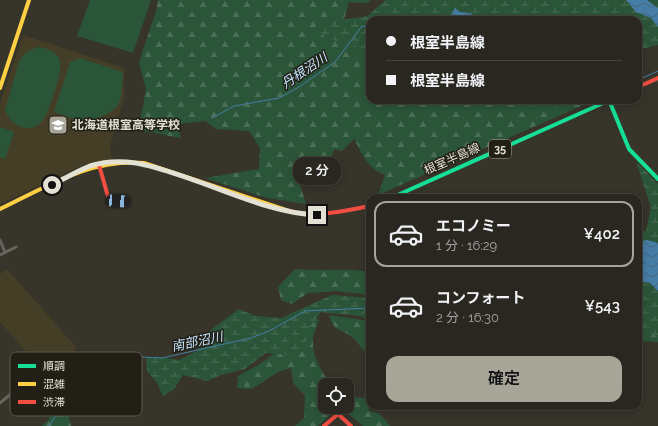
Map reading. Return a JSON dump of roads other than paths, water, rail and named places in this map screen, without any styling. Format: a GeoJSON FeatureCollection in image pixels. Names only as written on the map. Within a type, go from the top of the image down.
{"type":"FeatureCollection","features":[{"type":"Feature","properties":{"kind":"main road"},"geometry":{"type":"LineString","coordinates":[[0,88],[29,0]]}},
{"type":"Feature","properties":{"kind":"main road"},"geometry":{"type":"LineString","coordinates":[[642,85],[658,78]]}},
{"type":"Feature","properties":{"kind":"main road","name":"根室半島線"},"geometry":{"type":"LineString","coordinates":[[400,194],[600,104]]}},
{"type":"Feature","properties":{"kind":"main road"},"geometry":{"type":"LineString","coordinates":[[611,104],[629,149],[658,179]]}},
{"type":"Feature","properties":{"kind":"main road"},"geometry":{"type":"LineString","coordinates":[[0,209],[90,166],[116,162],[144,163],[271,206],[300,214],[317,215],[366,207]]}},
{"type":"Feature","properties":{"kind":"main road"},"geometry":{"type":"LineString","coordinates":[[99,164],[110,200],[128,202]]}},
{"type":"Feature","properties":{"kind":"main road"},"geometry":{"type":"LineString","coordinates":[[324,426],[338,414],[351,426]]}},
{"type":"Feature","properties":{"kind":"street"},"geometry":{"type":"LineString","coordinates":[[0,240],[5,252]]}},
{"type":"Feature","properties":{"kind":"street"},"geometry":{"type":"LineString","coordinates":[[0,255],[16,247]]}},
{"type":"Feature","properties":{"kind":"street"},"geometry":{"type":"LineString","coordinates":[[0,403],[10,395]]}},
{"type":"Feature","properties":{"kind":"water"},"geometry":{"type":"Polygon","coordinates":[[[626,0],[647,0],[658,8],[658,27],[651,18],[636,12],[626,0]]]}},
{"type":"Feature","properties":{"kind":"water"},"geometry":{"type":"Polygon","coordinates":[[[455,8],[460,12],[471,13],[474,16],[443,16],[451,15],[455,8]]]}},
{"type":"Feature","properties":{"kind":"water"},"geometry":{"type":"Polygon","coordinates":[[[647,240],[658,243],[658,291],[650,283],[642,282],[642,241],[647,240]]]}},
{"type":"Feature","properties":{"kind":"waterway","name":"丹根沼川"},"geometry":{"type":"LineString","coordinates":[[212,118],[234,106],[279,98],[299,87],[335,62],[362,26],[366,27]]}},
{"type":"Feature","properties":{"kind":"waterway","name":"丹根沼川"},"geometry":{"type":"LineString","coordinates":[[642,78],[658,71]]}},
{"type":"Feature","properties":{"kind":"waterway","name":"南部沼川"},"geometry":{"type":"LineString","coordinates":[[142,357],[162,358],[251,338],[269,331],[305,311],[366,308]]}},
{"type":"Feature","properties":{"kind":"waterway","name":"南部沼川"},"geometry":{"type":"LineString","coordinates":[[49,426],[56,416]]}},
{"type":"Feature","properties":{"kind":"place","name":"北海道根室高等学校"},"geometry":{"type":"Point","coordinates":[58,125]}}]}
